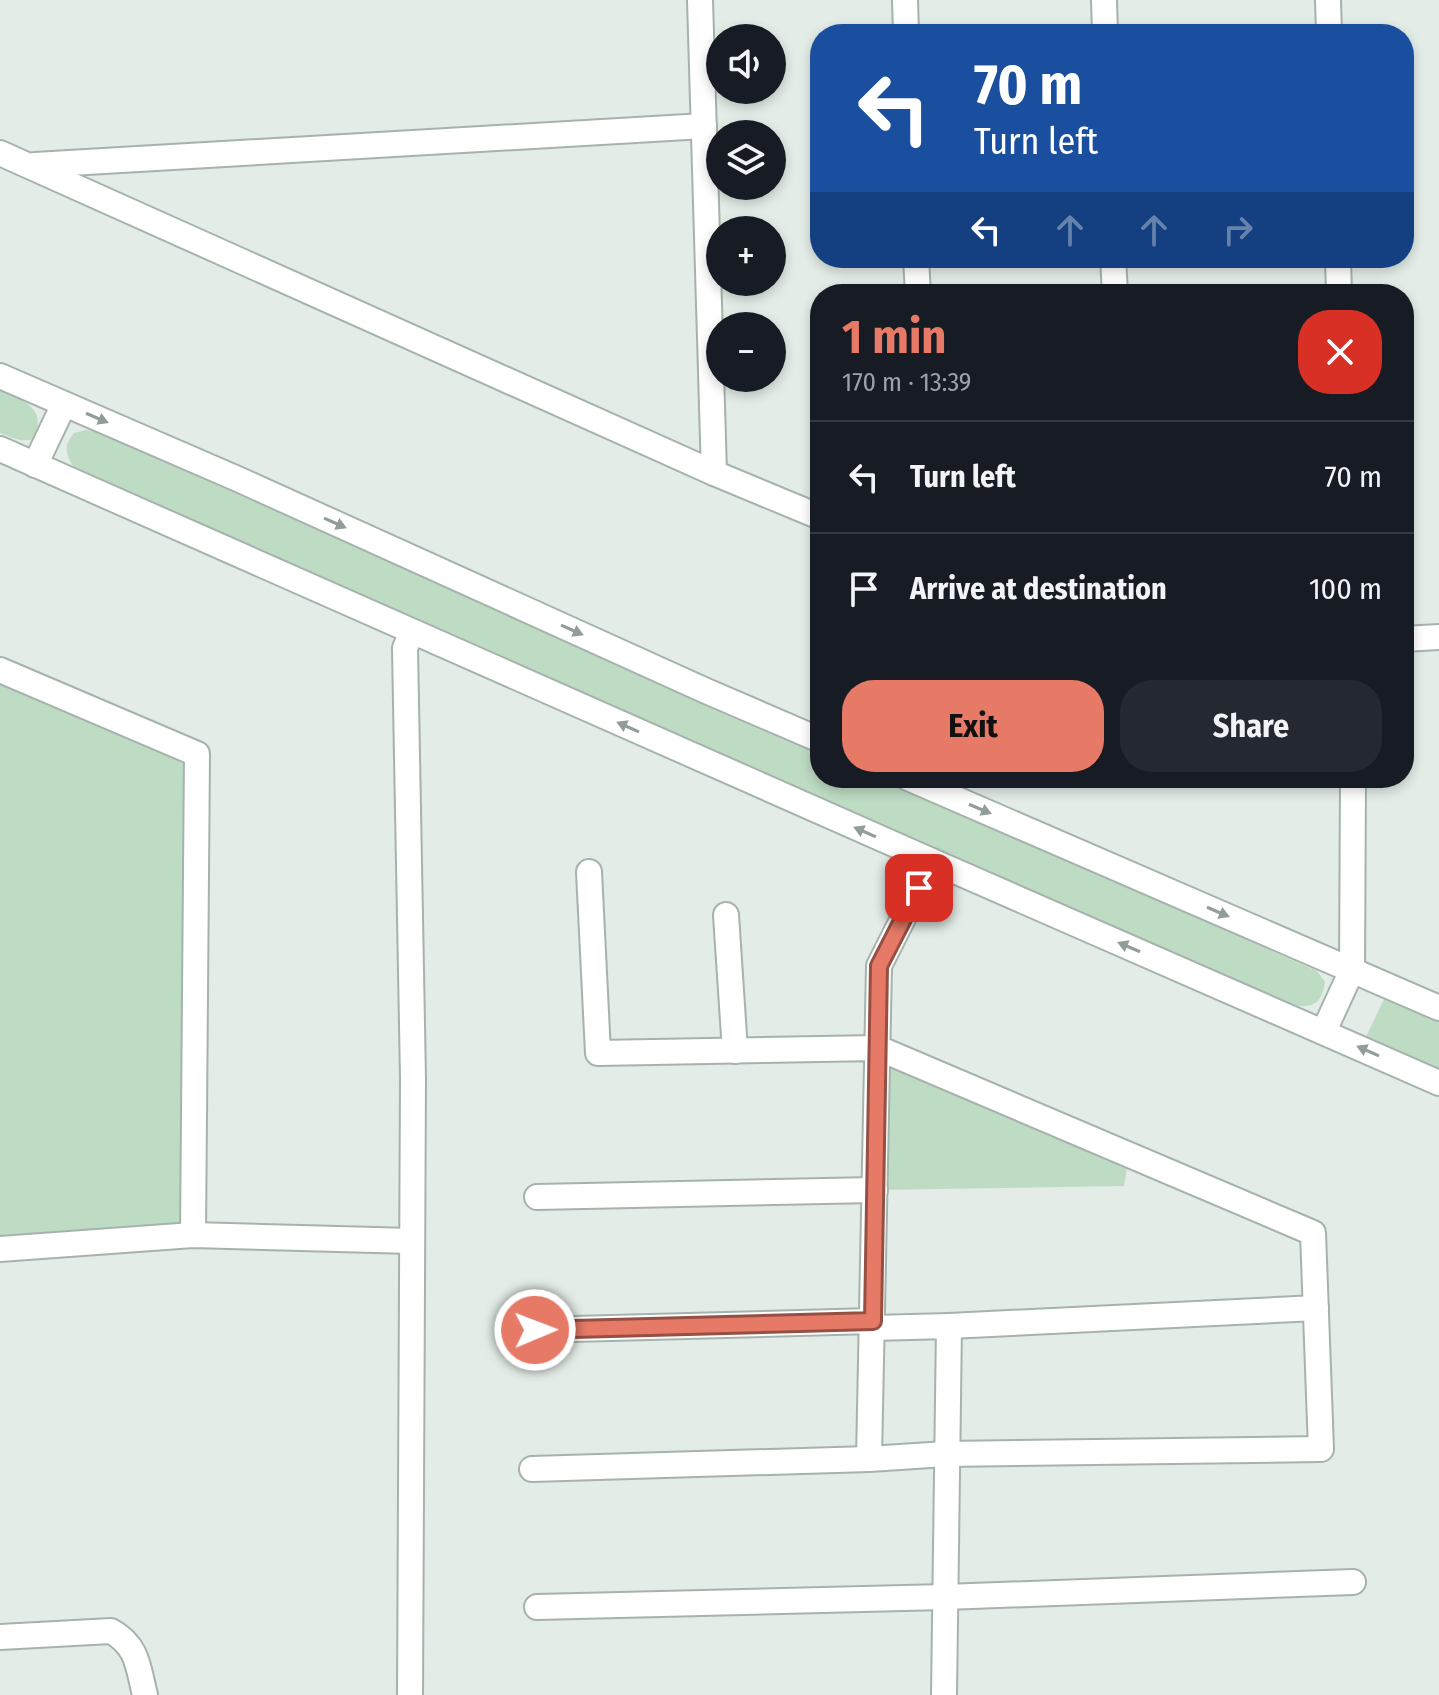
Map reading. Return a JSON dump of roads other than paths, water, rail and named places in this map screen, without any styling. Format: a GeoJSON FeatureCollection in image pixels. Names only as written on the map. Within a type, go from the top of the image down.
{"type":"FeatureCollection","features":[{"type":"Feature","properties":{"kind":"street"},"geometry":{"type":"LineString","coordinates":[[700,0],[714,473]]}},
{"type":"Feature","properties":{"kind":"street"},"geometry":{"type":"LineString","coordinates":[[905,0],[906,24]]}},
{"type":"Feature","properties":{"kind":"street"},"geometry":{"type":"LineString","coordinates":[[1104,0],[1105,24]]}},
{"type":"Feature","properties":{"kind":"street"},"geometry":{"type":"LineString","coordinates":[[1328,0],[1329,24]]}},
{"type":"Feature","properties":{"kind":"street"},"geometry":{"type":"LineString","coordinates":[[28,166],[704,126]]}},
{"type":"Feature","properties":{"kind":"street"},"geometry":{"type":"LineString","coordinates":[[0,153],[714,473],[810,513]]}},
{"type":"Feature","properties":{"kind":"street"},"geometry":{"type":"LineString","coordinates":[[0,376],[810,736]]}},
{"type":"Feature","properties":{"kind":"street"},"geometry":{"type":"LineString","coordinates":[[35,465],[64,404]]}},
{"type":"Feature","properties":{"kind":"street"},"geometry":{"type":"LineString","coordinates":[[0,449],[1439,1083]]}},
{"type":"Feature","properties":{"kind":"street"},"geometry":{"type":"LineString","coordinates":[[410,1695],[413,1079],[405,648],[412,632]]}},
{"type":"Feature","properties":{"kind":"street"},"geometry":{"type":"LineString","coordinates":[[1414,638],[1439,637]]}},
{"type":"Feature","properties":{"kind":"street"},"geometry":{"type":"LineString","coordinates":[[0,670],[197,754],[193,1235]]}},
{"type":"Feature","properties":{"kind":"street"},"geometry":{"type":"LineString","coordinates":[[931,788],[1439,1008]]}},
{"type":"Feature","properties":{"kind":"street"},"geometry":{"type":"LineString","coordinates":[[1324,1031],[1352,970],[1353,788]]}},
{"type":"Feature","properties":{"kind":"street"},"geometry":{"type":"LineString","coordinates":[[869,1459],[879,966],[932,861]]}},
{"type":"Feature","properties":{"kind":"street"},"geometry":{"type":"LineString","coordinates":[[532,1469],[946,1454],[1321,1449],[1313,1233],[878,1048],[598,1053],[589,872]]}},
{"type":"Feature","properties":{"kind":"street"},"geometry":{"type":"LineString","coordinates":[[726,915],[735,1051]]}},
{"type":"Feature","properties":{"kind":"street"},"geometry":{"type":"LineString","coordinates":[[537,1197],[875,1190]]}},
{"type":"Feature","properties":{"kind":"street"},"geometry":{"type":"LineString","coordinates":[[0,1249],[193,1235],[412,1241]]}},
{"type":"Feature","properties":{"kind":"street"},"geometry":{"type":"LineString","coordinates":[[535,1330],[872,1324],[949,1326],[1316,1308]]}},
{"type":"Feature","properties":{"kind":"street"},"geometry":{"type":"LineString","coordinates":[[944,1695],[949,1326]]}},
{"type":"Feature","properties":{"kind":"street"},"geometry":{"type":"LineString","coordinates":[[537,1607],[945,1597],[1353,1582]]}},
{"type":"Feature","properties":{"kind":"street"},"geometry":{"type":"LineString","coordinates":[[0,1637],[111,1631],[125,1639],[134,1654],[145,1695]]}}]}
